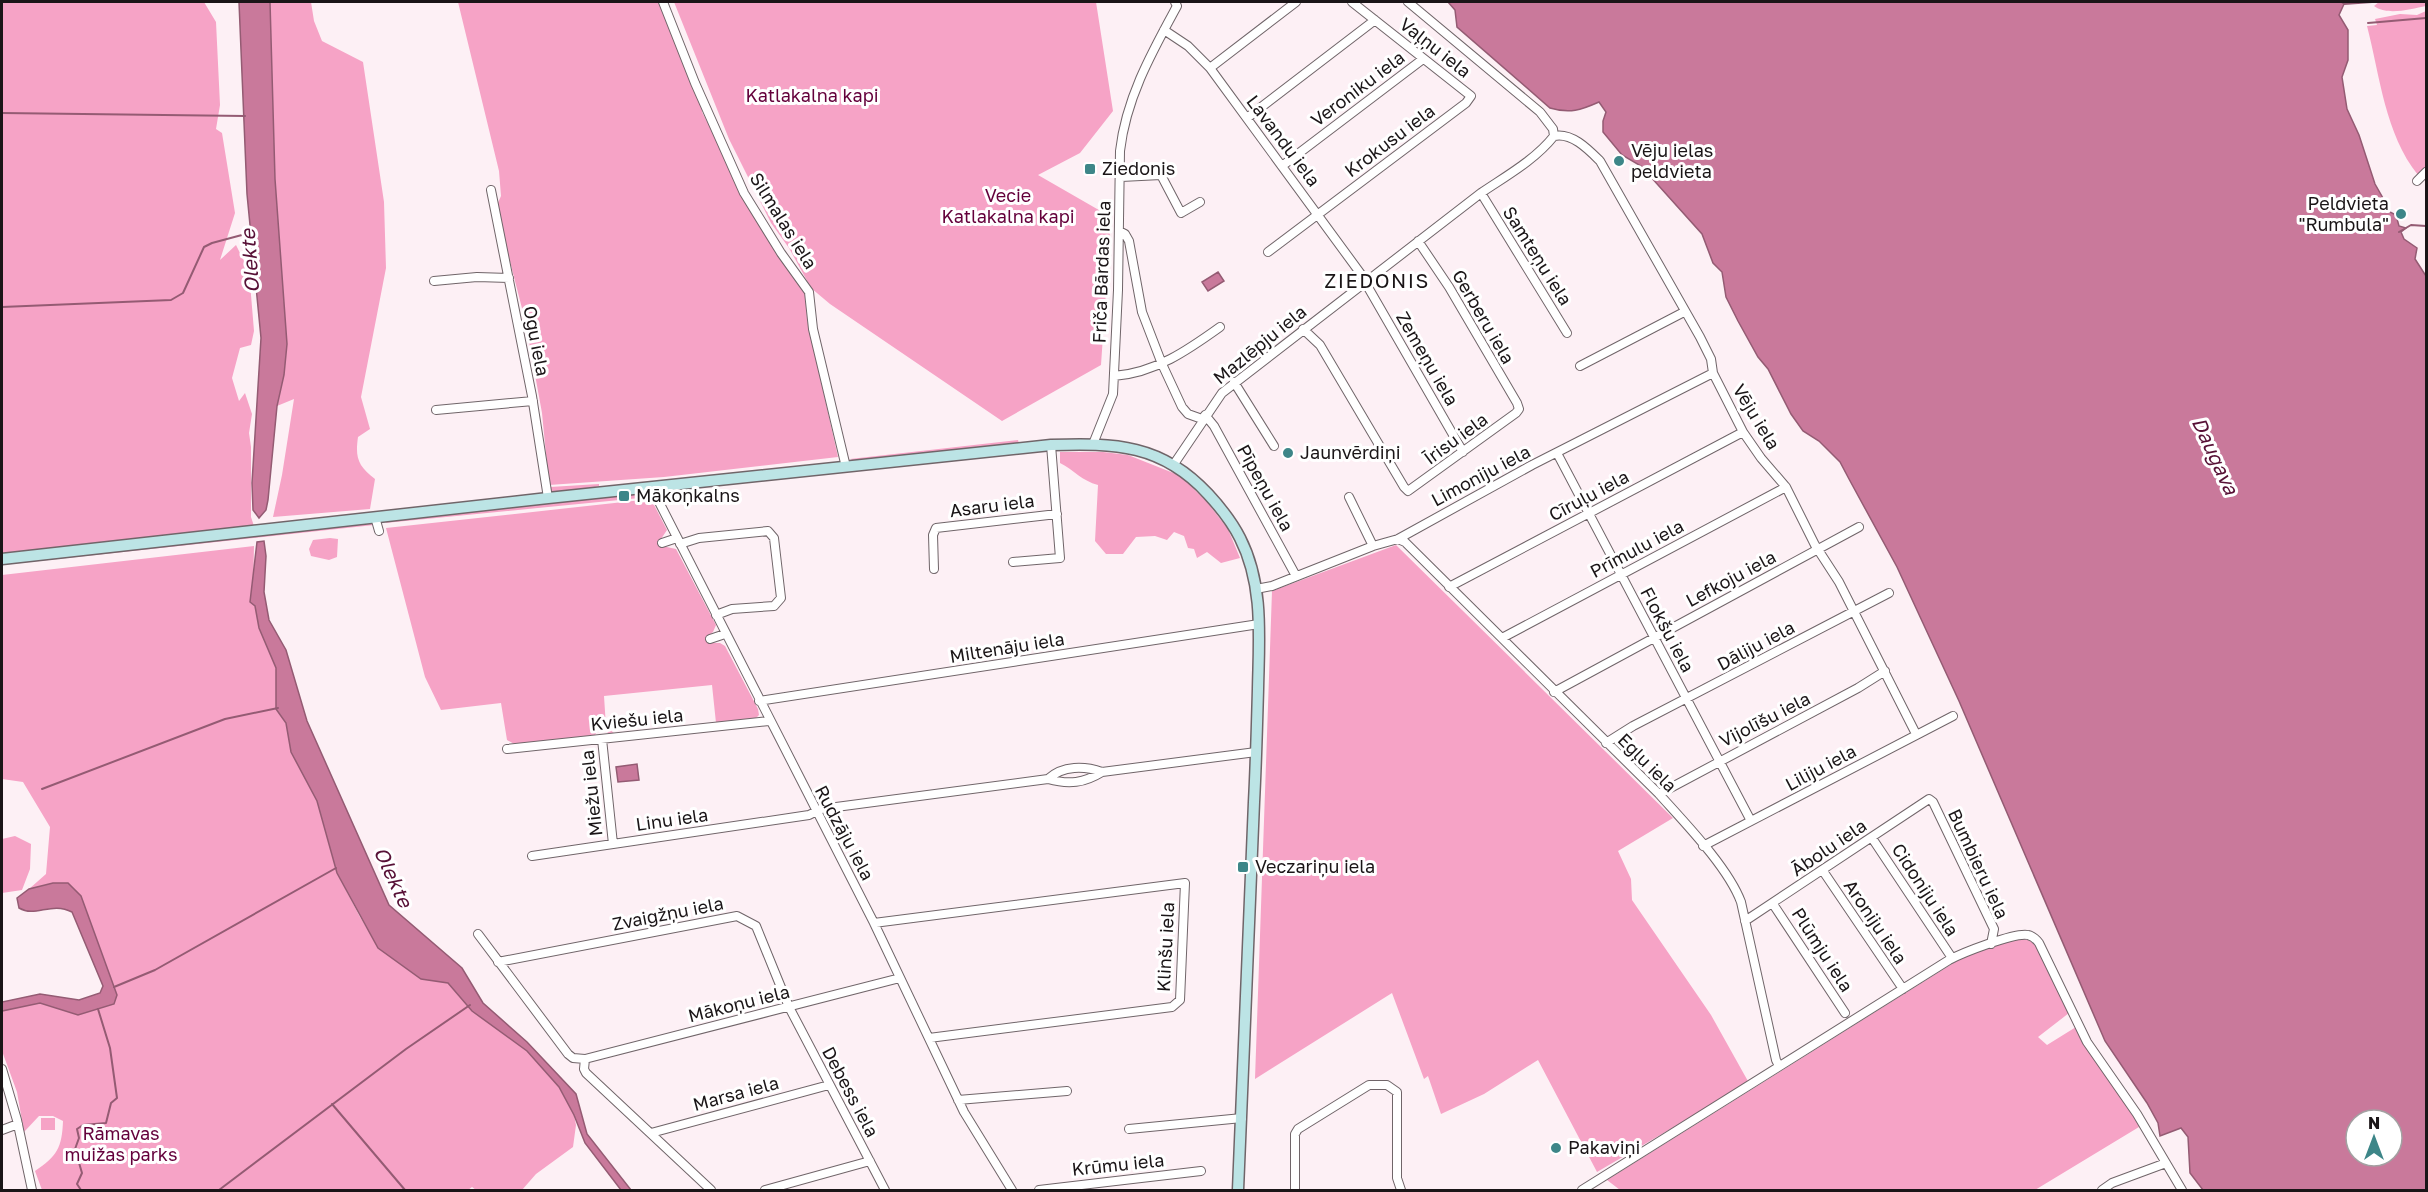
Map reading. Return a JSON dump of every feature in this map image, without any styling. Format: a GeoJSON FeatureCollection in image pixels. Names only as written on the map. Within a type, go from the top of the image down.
{"type":"FeatureCollection","features":[{"type":"Feature","properties":{"kind":"main road"},"geometry":{"type":"LineString","coordinates":[[2,559],[1051,445],[1093,444],[1148,452],[1174,464],[1195,480],[1230,522],[1246,552],[1256,589],[1259,624],[1256,752],[1238,1191]]}},
{"type":"Feature","properties":{"kind":"street","name":"Silmalas iela"},"geometry":{"type":"LineString","coordinates":[[663,2],[744,193],[781,253],[809,292],[813,329],[846,467]]}},
{"type":"Feature","properties":{"kind":"street"},"geometry":{"type":"LineString","coordinates":[[1210,68],[1296,2]]}},
{"type":"Feature","properties":{"kind":"street","name":"Vaļņu iela"},"geometry":{"type":"LineString","coordinates":[[1352,2],[1471,96]]}},
{"type":"Feature","properties":{"kind":"street"},"geometry":{"type":"LineString","coordinates":[[1408,2],[1540,112],[1553,129],[1554,136]]}},
{"type":"Feature","properties":{"kind":"street","name":"Friča Bārdas iela"},"geometry":{"type":"LineString","coordinates":[[1093,444],[1110,403],[1114,376],[1120,150],[1128,108],[1177,3]]}},
{"type":"Feature","properties":{"kind":"street"},"geometry":{"type":"LineString","coordinates":[[1247,118],[1375,20]]}},
{"type":"Feature","properties":{"kind":"street","name":"Lavandu iela"},"geometry":{"type":"LineString","coordinates":[[1164,30],[1188,46],[1210,68],[1366,282]]}},
{"type":"Feature","properties":{"kind":"street","name":"Veroniku iela"},"geometry":{"type":"LineString","coordinates":[[1282,166],[1423,59]]}},
{"type":"Feature","properties":{"kind":"street","name":"Krokusu iela"},"geometry":{"type":"LineString","coordinates":[[1268,252],[1466,103],[1471,96]]}},
{"type":"Feature","properties":{"kind":"street","name":"Mazlēpju iela"},"geometry":{"type":"LineString","coordinates":[[1174,464],[1203,417],[1234,382],[1531,157],[1554,136]]}},
{"type":"Feature","properties":{"kind":"street","name":"Vēju iela"},"geometry":{"type":"LineString","coordinates":[[1554,136],[1569,137],[1587,148],[1600,161],[1711,359],[1713,373],[1743,432],[1761,458],[1786,487],[1854,611],[1916,734]]}},
{"type":"Feature","properties":{"kind":"street"},"geometry":{"type":"LineString","coordinates":[[2417,181],[2427,172]]}},
{"type":"Feature","properties":{"kind":"street"},"geometry":{"type":"LineString","coordinates":[[1121,177],[1161,175],[1181,213],[1200,202]]}},
{"type":"Feature","properties":{"kind":"street","name":"Ogu iela"},"geometry":{"type":"LineString","coordinates":[[491,190],[533,401],[548,498]]}},
{"type":"Feature","properties":{"kind":"street","name":"Samteņu iela"},"geometry":{"type":"LineString","coordinates":[[1481,194],[1568,333]]}},
{"type":"Feature","properties":{"kind":"street","name":"Pīpeņu iela"},"geometry":{"type":"LineString","coordinates":[[1119,231],[1125,234],[1129,241],[1142,312],[1182,407],[1188,414],[1203,417],[1214,426],[1296,576]]}},
{"type":"Feature","properties":{"kind":"street","name":"Gerberu iela"},"geometry":{"type":"LineString","coordinates":[[1418,242],[1449,287],[1519,409]]}},
{"type":"Feature","properties":{"kind":"street"},"geometry":{"type":"LineString","coordinates":[[434,280],[477,277],[509,278]]}},
{"type":"Feature","properties":{"kind":"street","name":"Zemeņu iela"},"geometry":{"type":"LineString","coordinates":[[1366,282],[1463,452]]}},
{"type":"Feature","properties":{"kind":"street"},"geometry":{"type":"LineString","coordinates":[[1580,366],[1684,312]]}},
{"type":"Feature","properties":{"kind":"street"},"geometry":{"type":"LineString","coordinates":[[1114,376],[1162,364],[1191,348],[1220,327]]}},
{"type":"Feature","properties":{"kind":"street","name":"Īrisu iela"},"geometry":{"type":"LineString","coordinates":[[1303,329],[1320,345],[1408,491],[1519,409]]}},
{"type":"Feature","properties":{"kind":"street","name":"Limoniju iela"},"geometry":{"type":"LineString","coordinates":[[1256,589],[1272,586],[1373,546],[1398,539],[1557,453],[1713,373]]}},
{"type":"Feature","properties":{"kind":"street"},"geometry":{"type":"LineString","coordinates":[[1234,382],[1274,446]]}},
{"type":"Feature","properties":{"kind":"street"},"geometry":{"type":"LineString","coordinates":[[436,410],[533,401]]}},
{"type":"Feature","properties":{"kind":"street","name":"Cīruļu iela"},"geometry":{"type":"LineString","coordinates":[[1449,587],[1743,432]]}},
{"type":"Feature","properties":{"kind":"street"},"geometry":{"type":"LineString","coordinates":[[1012,562],[1060,558],[1051,445]]}},
{"type":"Feature","properties":{"kind":"street","name":"Flokšu iela"},"geometry":{"type":"LineString","coordinates":[[1557,453],[1751,821]]}},
{"type":"Feature","properties":{"kind":"street","name":"Rudzāju iela"},"geometry":{"type":"LineString","coordinates":[[655,487],[657,497],[725,634],[874,923],[958,1100],[1012,1191]]}},
{"type":"Feature","properties":{"kind":"street","name":"Prīmulu iela"},"geometry":{"type":"LineString","coordinates":[[1502,638],[1786,487]]}},
{"type":"Feature","properties":{"kind":"street"},"geometry":{"type":"LineString","coordinates":[[1349,497],[1373,546]]}},
{"type":"Feature","properties":{"kind":"street","name":"Asaru iela"},"geometry":{"type":"LineString","coordinates":[[934,569],[933,535],[936,528],[1057,514]]}},
{"type":"Feature","properties":{"kind":"street"},"geometry":{"type":"LineString","coordinates":[[375,517],[379,531]]}},
{"type":"Feature","properties":{"kind":"street","name":"Lefkoju iela"},"geometry":{"type":"LineString","coordinates":[[1554,692],[1859,527]]}},
{"type":"Feature","properties":{"kind":"street"},"geometry":{"type":"LineString","coordinates":[[662,543],[768,531],[774,538],[781,598],[774,606],[732,609],[716,615]]}},
{"type":"Feature","properties":{"kind":"street","name":"Egļu iela"},"geometry":{"type":"LineString","coordinates":[[1398,539],[1405,542],[1659,794],[1736,889],[1779,1066]]}},
{"type":"Feature","properties":{"kind":"street","name":"Dāliju iela"},"geometry":{"type":"LineString","coordinates":[[1606,743],[1633,726],[1687,700],[1889,593]]}},
{"type":"Feature","properties":{"kind":"street","name":"Miltenāju iela"},"geometry":{"type":"LineString","coordinates":[[759,701],[1259,624]]}},
{"type":"Feature","properties":{"kind":"street"},"geometry":{"type":"LineString","coordinates":[[710,639],[725,634]]}},
{"type":"Feature","properties":{"kind":"street","name":"Vijolīšu iela"},"geometry":{"type":"LineString","coordinates":[[1659,794],[1719,760],[1858,688],[1885,671]]}},
{"type":"Feature","properties":{"kind":"street","name":"Liliju iela"},"geometry":{"type":"LineString","coordinates":[[1703,846],[1953,716]]}},
{"type":"Feature","properties":{"kind":"street","name":"Kviešu iela"},"geometry":{"type":"LineString","coordinates":[[507,748],[769,721]]}},
{"type":"Feature","properties":{"kind":"street","name":"Miežu iela"},"geometry":{"type":"LineString","coordinates":[[602,739],[613,844]]}},
{"type":"Feature","properties":{"kind":"street"},"geometry":{"type":"LineString","coordinates":[[815,812],[821,809],[1048,779],[1072,783],[1089,780],[1102,772],[1256,752]]}},
{"type":"Feature","properties":{"kind":"street"},"geometry":{"type":"LineString","coordinates":[[1048,779],[1053,774],[1077,767],[1088,767],[1102,772]]}},
{"type":"Feature","properties":{"kind":"street","name":"Ābolu iela"},"geometry":{"type":"LineString","coordinates":[[1745,921],[1929,799]]}},
{"type":"Feature","properties":{"kind":"street","name":"Bumbieru iela"},"geometry":{"type":"LineString","coordinates":[[1929,799],[1933,802],[1994,929],[1990,944]]}},
{"type":"Feature","properties":{"kind":"street","name":"Linu iela"},"geometry":{"type":"LineString","coordinates":[[532,856],[809,815],[815,812]]}},
{"type":"Feature","properties":{"kind":"street","name":"Cidoniju iela"},"geometry":{"type":"LineString","coordinates":[[1872,838],[1952,958]]}},
{"type":"Feature","properties":{"kind":"street","name":"Aroniju iela"},"geometry":{"type":"LineString","coordinates":[[1823,871],[1903,989]]}},
{"type":"Feature","properties":{"kind":"street","name":"Klinšu iela"},"geometry":{"type":"LineString","coordinates":[[874,923],[1185,883],[1180,1000],[1172,1007],[929,1038]]}},
{"type":"Feature","properties":{"kind":"street","name":"Plūmju iela"},"geometry":{"type":"LineString","coordinates":[[1773,904],[1845,1013]]}},
{"type":"Feature","properties":{"kind":"street","name":"Zvaigžņu iela"},"geometry":{"type":"LineString","coordinates":[[498,962],[737,916],[756,926],[789,1007]]}},
{"type":"Feature","properties":{"kind":"street"},"geometry":{"type":"LineString","coordinates":[[478,934],[568,1054],[573,1058],[585,1059],[586,1073],[711,1191]]}},
{"type":"Feature","properties":{"kind":"street"},"geometry":{"type":"LineString","coordinates":[[1582,1191],[1952,958],[1967,950],[2020,935],[2035,938],[2044,952],[2087,1042],[2137,1114],[2182,1191]]}},
{"type":"Feature","properties":{"kind":"street","name":"Mākoņu iela"},"geometry":{"type":"LineString","coordinates":[[585,1059],[900,978]]}},
{"type":"Feature","properties":{"kind":"street","name":"Debess iela"},"geometry":{"type":"LineString","coordinates":[[789,1007],[885,1191]]}},
{"type":"Feature","properties":{"kind":"street"},"geometry":{"type":"LineString","coordinates":[[2,1069],[18,1124],[32,1191]]}},
{"type":"Feature","properties":{"kind":"street","name":"Marsa iela"},"geometry":{"type":"LineString","coordinates":[[651,1133],[829,1084]]}},
{"type":"Feature","properties":{"kind":"street"},"geometry":{"type":"LineString","coordinates":[[1295,1191],[1298,1128],[1369,1085],[1386,1084],[1396,1092],[1396,1178],[1401,1191]]}},
{"type":"Feature","properties":{"kind":"street"},"geometry":{"type":"LineString","coordinates":[[958,1100],[1067,1091]]}},
{"type":"Feature","properties":{"kind":"street"},"geometry":{"type":"LineString","coordinates":[[1129,1129],[1242,1118]]}},
{"type":"Feature","properties":{"kind":"street"},"geometry":{"type":"LineString","coordinates":[[2,1130],[18,1124]]}},
{"type":"Feature","properties":{"kind":"street"},"geometry":{"type":"LineString","coordinates":[[765,1191],[870,1161]]}},
{"type":"Feature","properties":{"kind":"street"},"geometry":{"type":"LineString","coordinates":[[2102,1191],[2112,1183],[2166,1163]]}},
{"type":"Feature","properties":{"kind":"street","name":"Krūmu iela"},"geometry":{"type":"LineString","coordinates":[[1039,1191],[1201,1171]]}},
{"type":"Feature","properties":{"kind":"green space"},"geometry":{"type":"Polygon","coordinates":[[[2,2],[204,2],[216,22],[220,105],[216,129],[222,133],[235,213],[220,260],[236,245],[249,271],[254,331],[251,345],[240,348],[232,378],[239,401],[245,393],[252,414],[249,433],[251,517],[254,526],[2,554],[2,2]]]}},
{"type":"Feature","properties":{"kind":"green space"},"geometry":{"type":"Polygon","coordinates":[[[270,2],[311,2],[314,21],[322,41],[363,62],[384,202],[386,268],[361,397],[370,429],[358,437],[357,444],[361,466],[375,479],[370,509],[273,517],[294,399],[277,406],[284,375],[287,344],[275,179],[270,2]]]}},
{"type":"Feature","properties":{"kind":"green space"},"geometry":{"type":"Polygon","coordinates":[[[458,2],[659,2],[702,104],[702,112],[769,241],[806,294],[807,319],[838,457],[664,477],[549,485],[542,413],[525,320],[496,207],[501,196],[499,171],[458,2]]]}},
{"type":"Feature","properties":{"kind":"green space"},"geometry":{"type":"Polygon","coordinates":[[[674,2],[1096,2],[1113,111],[1080,153],[1038,175],[1111,217],[1101,365],[1002,421],[830,304],[811,288],[789,248],[771,223],[729,139],[674,2]]]}},
{"type":"Feature","properties":{"kind":"green space"},"geometry":{"type":"Polygon","coordinates":[[[2379,2],[2426,2],[2426,6],[2386,11],[2374,6],[2379,2]]]}},
{"type":"Feature","properties":{"kind":"green space"},"geometry":{"type":"Polygon","coordinates":[[[2426,11],[2426,167],[2418,175],[2407,159],[2391,123],[2367,26],[2377,25],[2375,19],[2400,14],[2417,15],[2426,11]]]}},
{"type":"Feature","properties":{"kind":"green space"},"geometry":{"type":"Polygon","coordinates":[[[1018,440],[1019,443],[855,461],[850,459],[1018,440]]]}},
{"type":"Feature","properties":{"kind":"green space"},"geometry":{"type":"Polygon","coordinates":[[[1060,452],[1103,452],[1128,455],[1181,476],[1207,502],[1228,529],[1240,558],[1221,563],[1207,552],[1197,558],[1194,549],[1188,548],[1184,536],[1174,532],[1167,540],[1155,536],[1136,537],[1123,554],[1106,554],[1095,541],[1098,485],[1087,481],[1060,463],[1060,452]]]}},
{"type":"Feature","properties":{"kind":"green space"},"geometry":{"type":"Polygon","coordinates":[[[599,484],[599,486],[574,492],[555,494],[550,489],[550,487],[599,484]]]}},
{"type":"Feature","properties":{"kind":"green space"},"geometry":{"type":"Polygon","coordinates":[[[639,493],[650,497],[385,523],[390,520],[639,493]]]}},
{"type":"Feature","properties":{"kind":"green space"},"geometry":{"type":"Polygon","coordinates":[[[651,499],[667,530],[661,539],[662,546],[676,549],[716,625],[708,636],[710,643],[720,643],[725,646],[759,715],[753,721],[716,723],[712,685],[604,696],[606,727],[614,733],[627,733],[612,735],[604,727],[599,727],[594,737],[516,745],[507,740],[501,703],[441,710],[425,677],[386,528],[651,499]]]}},
{"type":"Feature","properties":{"kind":"green space"},"geometry":{"type":"Polygon","coordinates":[[[371,523],[374,525],[2,565],[2,563],[371,523]]]}},
{"type":"Feature","properties":{"kind":"green space"},"geometry":{"type":"Polygon","coordinates":[[[338,539],[337,557],[329,560],[311,556],[309,549],[313,540],[338,539]]]}},
{"type":"Feature","properties":{"kind":"green space"},"geometry":{"type":"Polygon","coordinates":[[[1396,545],[1673,818],[1618,851],[1631,879],[1632,900],[1711,1015],[1749,1083],[1597,1172],[1538,1060],[1484,1094],[1441,1114],[1428,1076],[1424,1079],[1392,993],[1255,1079],[1272,591],[1396,545]]]}},
{"type":"Feature","properties":{"kind":"green space","name":"Rāmavas muižas parks"},"geometry":{"type":"Polygon","coordinates":[[[254,546],[253,593],[259,628],[276,668],[276,709],[286,723],[291,752],[317,801],[337,873],[360,917],[379,948],[421,979],[448,983],[472,1011],[527,1051],[559,1087],[574,1115],[576,1125],[573,1147],[536,1174],[522,1190],[476,1190],[472,1187],[468,1190],[42,1190],[35,1171],[49,1161],[60,1145],[63,1121],[53,1116],[39,1116],[24,1132],[17,1092],[2,1051],[2,1011],[40,1003],[78,1015],[114,1004],[117,995],[81,896],[39,887],[29,889],[46,874],[50,827],[23,782],[2,779],[2,575],[254,546]]]}},
{"type":"Feature","properties":{"kind":"green space"},"geometry":{"type":"Polygon","coordinates":[[[15,836],[31,844],[30,869],[22,890],[2,893],[2,839],[15,836]]]}},
{"type":"Feature","properties":{"kind":"green space"},"geometry":{"type":"Polygon","coordinates":[[[2019,938],[2032,941],[2040,947],[2069,1013],[2038,1037],[2047,1045],[2076,1027],[2141,1124],[2035,1190],[1620,1190],[1607,1180],[1971,952],[2019,938]]]}},
{"type":"Feature","properties":{"kind":"green space"},"geometry":{"type":"Polygon","coordinates":[[[41,1118],[55,1118],[55,1130],[41,1130],[41,1118]]]}},
{"type":"Feature","properties":{"kind":"water","name":"Olekte"},"geometry":{"type":"Polygon","coordinates":[[[239,2],[270,2],[275,179],[287,344],[284,375],[277,406],[268,500],[266,510],[259,518],[253,510],[252,483],[261,338],[247,194],[239,2]]]}},
{"type":"Feature","properties":{"kind":"water","name":"Daugava"},"geometry":{"type":"Polygon","coordinates":[[[1448,2],[2341,2],[2344,4],[2339,15],[2348,30],[2348,60],[2342,77],[2347,109],[2359,135],[2375,184],[2388,207],[2386,210],[2396,215],[2399,226],[2406,228],[2401,232],[2404,239],[2417,248],[2415,259],[2426,276],[2426,1190],[2203,1190],[2190,1173],[2188,1137],[2181,1128],[2160,1136],[2158,1123],[2147,1103],[2105,1041],[1959,701],[1897,567],[1840,462],[1819,441],[1803,431],[1791,414],[1726,297],[1722,272],[1713,263],[1702,234],[1641,166],[1622,155],[1603,132],[1606,112],[1599,102],[1575,110],[1564,111],[1550,108],[1457,27],[1455,10],[1448,2]]]}},
{"type":"Feature","properties":{"kind":"water"},"geometry":{"type":"Polygon","coordinates":[[[1218,272],[1224,281],[1208,291],[1202,282],[1218,272]]]}},
{"type":"Feature","properties":{"kind":"water","name":"Olekte"},"geometry":{"type":"Polygon","coordinates":[[[264,541],[266,556],[264,592],[269,620],[286,650],[307,721],[389,905],[462,968],[483,1003],[527,1042],[576,1094],[587,1134],[631,1190],[621,1190],[585,1143],[574,1115],[559,1087],[527,1051],[472,1011],[448,983],[421,979],[378,948],[337,873],[317,801],[291,752],[286,723],[276,709],[276,668],[259,628],[255,606],[250,602],[257,542],[264,541]]]}},
{"type":"Feature","properties":{"kind":"water"},"geometry":{"type":"Polygon","coordinates":[[[637,764],[639,780],[618,782],[616,767],[637,764]]]}},
{"type":"Feature","properties":{"kind":"water"},"geometry":{"type":"Polygon","coordinates":[[[53,883],[68,883],[81,896],[117,995],[114,1004],[78,1015],[40,1003],[2,1011],[2,1002],[40,994],[79,1000],[100,993],[103,986],[72,912],[57,908],[25,911],[19,908],[17,898],[29,889],[53,883]]]}},
{"type":"Feature","properties":{"kind":"waterway"},"geometry":{"type":"LineString","coordinates":[[2344,4],[2372,2]]}},
{"type":"Feature","properties":{"kind":"waterway"},"geometry":{"type":"LineString","coordinates":[[2368,23],[2426,18]]}},
{"type":"Feature","properties":{"kind":"waterway"},"geometry":{"type":"LineString","coordinates":[[2,113],[245,116]]}},
{"type":"Feature","properties":{"kind":"waterway"},"geometry":{"type":"LineString","coordinates":[[2399,232],[2411,225],[2426,226]]}},
{"type":"Feature","properties":{"kind":"waterway"},"geometry":{"type":"LineString","coordinates":[[2,307],[171,300],[183,293],[204,247],[253,232]]}},
{"type":"Feature","properties":{"kind":"waterway"},"geometry":{"type":"LineString","coordinates":[[42,789],[225,719],[278,708]]}},
{"type":"Feature","properties":{"kind":"waterway"},"geometry":{"type":"LineString","coordinates":[[114,987],[155,970],[336,868]]}},
{"type":"Feature","properties":{"kind":"waterway"},"geometry":{"type":"LineString","coordinates":[[219,1190],[406,1049],[470,1005]]}},
{"type":"Feature","properties":{"kind":"waterway"},"geometry":{"type":"LineString","coordinates":[[81,1190],[77,1184],[82,1173],[75,1149],[79,1138],[77,1129],[83,1125],[106,1123],[111,1103],[117,1098],[110,1048],[98,1009]]}},
{"type":"Feature","properties":{"kind":"waterway"},"geometry":{"type":"LineString","coordinates":[[332,1104],[405,1190]]}},
{"type":"Feature","properties":{"kind":"place","name":"Vēju ielas peldvieta"},"geometry":{"type":"Point","coordinates":[1619,161]}},
{"type":"Feature","properties":{"kind":"place","name":"Ziedonis"},"geometry":{"type":"Point","coordinates":[1090,169]}},
{"type":"Feature","properties":{"kind":"place","name":"Peldvieta \"Rumbula\""},"geometry":{"type":"Point","coordinates":[2401,214]}},
{"type":"Feature","properties":{"kind":"place","name":"Jaunvērdiņi"},"geometry":{"type":"Point","coordinates":[1288,453]}},
{"type":"Feature","properties":{"kind":"place","name":"Mākoņkalns"},"geometry":{"type":"Point","coordinates":[624,496]}},
{"type":"Feature","properties":{"kind":"place","name":"Veczariņu iela"},"geometry":{"type":"Point","coordinates":[1243,867]}},
{"type":"Feature","properties":{"kind":"place","name":"Pakaviņi"},"geometry":{"type":"Point","coordinates":[1556,1148]}},
{"type":"Feature","properties":{"kind":"district","name":"ZIEDONIS"},"geometry":{"type":"Point","coordinates":[1377,281]}},
{"type":"Feature","properties":{"kind":"park label","name":"Katlakalna kapi"},"geometry":{"type":"Point","coordinates":[812,96]}},
{"type":"Feature","properties":{"kind":"park label","name":"Vecie Katlakalna kapi"},"geometry":{"type":"Point","coordinates":[1008,206]}}]}
